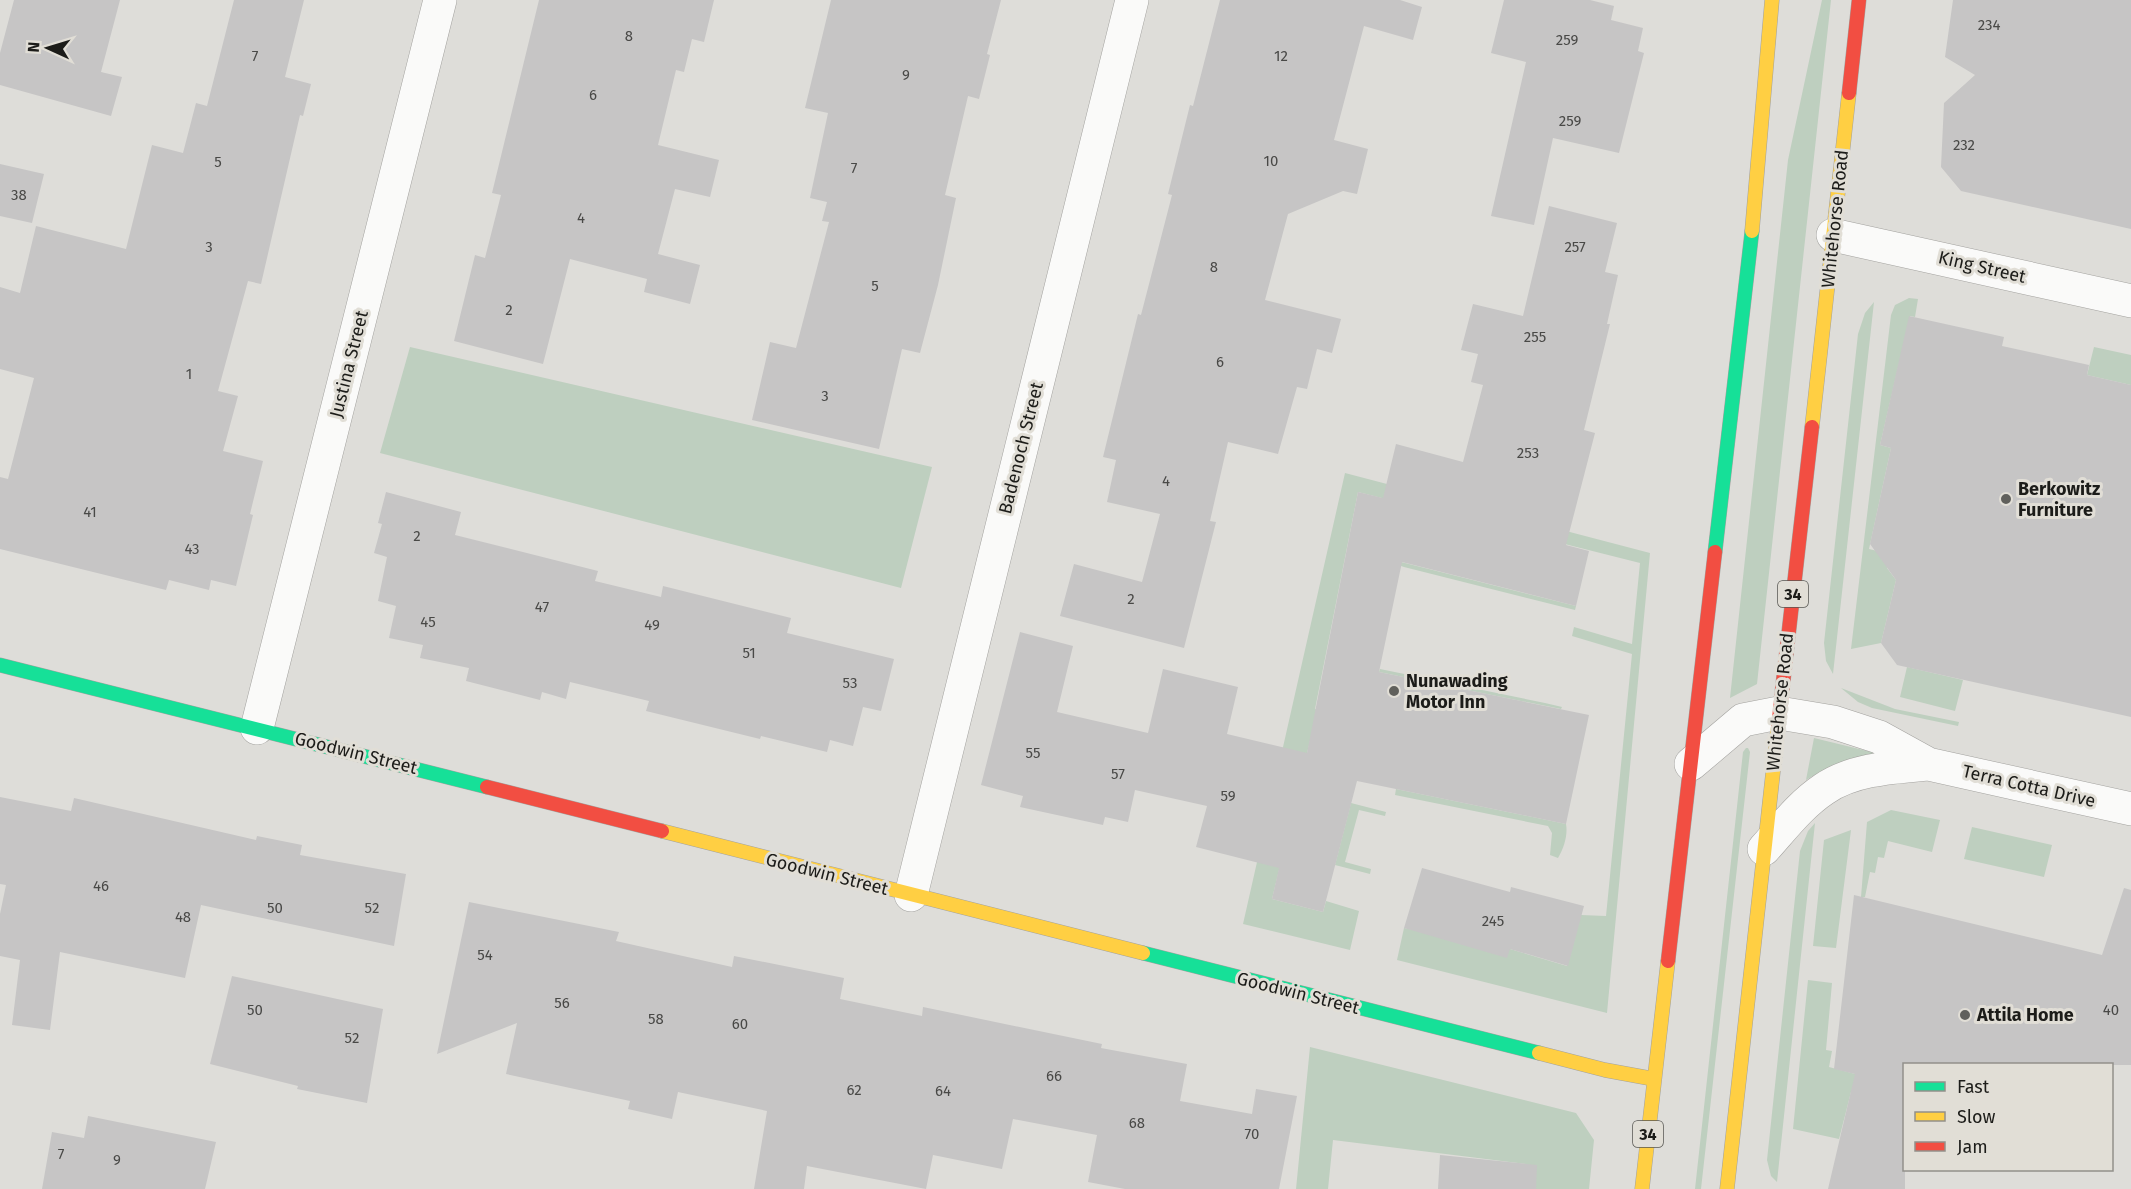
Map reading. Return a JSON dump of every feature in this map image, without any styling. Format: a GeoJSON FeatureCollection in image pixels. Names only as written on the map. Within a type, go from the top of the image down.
{"type":"FeatureCollection","features":[{"type":"Feature","properties":{"kind":"main road","name":"34"},"geometry":{"type":"LineString","coordinates":[[1642,1189],[1753,226],[1772,0]]}},
{"type":"Feature","properties":{"kind":"main road","name":"Whitehorse Road"},"geometry":{"type":"LineString","coordinates":[[1727,1189],[1859,0]]}},
{"type":"Feature","properties":{"kind":"main road","name":"Goodwin Street"},"geometry":{"type":"LineString","coordinates":[[0,665],[1624,1074],[1654,1079]]}},
{"type":"Feature","properties":{"kind":"street","name":"Justina Street"},"geometry":{"type":"LineString","coordinates":[[257,728],[440,0]]}},
{"type":"Feature","properties":{"kind":"street","name":"Badenoch Street"},"geometry":{"type":"LineString","coordinates":[[911,895],[1132,0]]}},
{"type":"Feature","properties":{"kind":"street","name":"King Street"},"geometry":{"type":"LineString","coordinates":[[1833,235],[2131,301]]}},
{"type":"Feature","properties":{"kind":"street","name":"Terra Cotta Drive"},"geometry":{"type":"LineString","coordinates":[[1691,764],[1743,720],[1779,713],[1833,722],[1879,737],[1928,764],[2131,809]]}},
{"type":"Feature","properties":{"kind":"street","name":"Terra Cotta Drive"},"geometry":{"type":"LineString","coordinates":[[1764,849],[1803,805],[1825,788],[1851,776],[1894,767],[1928,764]]}},
{"type":"Feature","properties":{"kind":"green space"},"geometry":{"type":"Polygon","coordinates":[[[1822,0],[1831,0],[1757,684],[1730,698],[1788,160],[1822,0]]]}},
{"type":"Feature","properties":{"kind":"green space"},"geometry":{"type":"Polygon","coordinates":[[[1909,298],[1918,299],[1915,317],[1910,316],[1880,445],[1891,448],[1869,549],[1890,554],[1887,568],[1896,580],[1881,643],[1851,649],[1891,315],[1895,305],[1909,298]]]}},
{"type":"Feature","properties":{"kind":"green space"},"geometry":{"type":"Polygon","coordinates":[[[1874,302],[1833,674],[1826,661],[1824,643],[1858,334],[1865,313],[1874,302]]]}},
{"type":"Feature","properties":{"kind":"green space"},"geometry":{"type":"Polygon","coordinates":[[[410,347],[932,467],[901,588],[380,453],[410,347]]]}},
{"type":"Feature","properties":{"kind":"green space"},"geometry":{"type":"Polygon","coordinates":[[[2094,347],[2131,355],[2131,385],[2087,375],[2094,347]]]}},
{"type":"Feature","properties":{"kind":"green space"},"geometry":{"type":"Polygon","coordinates":[[[1345,473],[1650,553],[1607,1013],[1397,960],[1404,928],[1510,949],[1567,966],[1581,915],[1606,916],[1632,654],[1572,636],[1574,627],[1632,644],[1640,563],[1358,492],[1315,709],[1552,758],[1316,716],[1272,899],[1323,912],[1326,901],[1359,911],[1350,950],[1243,924],[1345,473]]]}},
{"type":"Feature","properties":{"kind":"green space"},"geometry":{"type":"Polygon","coordinates":[[[1401,562],[1576,606],[1575,610],[1404,567],[1401,566],[1401,562]]]}},
{"type":"Feature","properties":{"kind":"green space"},"geometry":{"type":"Polygon","coordinates":[[[1907,667],[1963,680],[1955,711],[1900,697],[1907,667]]]}},
{"type":"Feature","properties":{"kind":"green space"},"geometry":{"type":"Polygon","coordinates":[[[1380,669],[1562,707],[1561,709],[1379,672],[1380,669]]]}},
{"type":"Feature","properties":{"kind":"green space"},"geometry":{"type":"Polygon","coordinates":[[[1841,688],[1895,709],[1959,722],[1958,726],[1872,708],[1858,702],[1841,688]]]}},
{"type":"Feature","properties":{"kind":"green space"},"geometry":{"type":"Polygon","coordinates":[[[1814,738],[1892,757],[1847,762],[1806,780],[1814,738]]]}},
{"type":"Feature","properties":{"kind":"green space"},"geometry":{"type":"Polygon","coordinates":[[[1746,748],[1750,752],[1701,1189],[1695,1189],[1743,752],[1746,748]]]}},
{"type":"Feature","properties":{"kind":"green space"},"geometry":{"type":"Polygon","coordinates":[[[1396,789],[1566,824],[1564,846],[1558,858],[1550,855],[1552,833],[1548,826],[1395,795],[1396,789]]]}},
{"type":"Feature","properties":{"kind":"green space"},"geometry":{"type":"Polygon","coordinates":[[[1351,803],[1386,812],[1385,816],[1359,810],[1345,862],[1371,869],[1370,874],[1335,865],[1351,803]]]}},
{"type":"Feature","properties":{"kind":"green space"},"geometry":{"type":"Polygon","coordinates":[[[1891,810],[1940,820],[1932,852],[1888,841],[1884,858],[1878,857],[1875,873],[1870,872],[1865,897],[1861,897],[1867,822],[1891,810]]]}},
{"type":"Feature","properties":{"kind":"green space"},"geometry":{"type":"Polygon","coordinates":[[[1815,823],[1777,1182],[1771,1176],[1767,1160],[1800,851],[1808,831],[1815,823]]]}},
{"type":"Feature","properties":{"kind":"green space"},"geometry":{"type":"Polygon","coordinates":[[[1972,827],[2052,845],[2044,877],[1964,859],[1972,827]]]}},
{"type":"Feature","properties":{"kind":"green space"},"geometry":{"type":"Polygon","coordinates":[[[1851,830],[1836,948],[1813,946],[1824,840],[1851,830]]]}},
{"type":"Feature","properties":{"kind":"green space"},"geometry":{"type":"Polygon","coordinates":[[[1808,980],[1832,983],[1826,1050],[1832,1051],[1829,1067],[1874,1079],[1870,1096],[1851,1092],[1839,1139],[1793,1129],[1808,980]]]}},
{"type":"Feature","properties":{"kind":"green space"},"geometry":{"type":"Polygon","coordinates":[[[1310,1047],[1576,1113],[1594,1140],[1589,1189],[1525,1189],[1526,1164],[1333,1140],[1328,1189],[1296,1189],[1310,1047]]]}},
{"type":"Feature","properties":{"kind":"building"},"geometry":{"type":"Polygon","coordinates":[[[14,0],[120,0],[101,72],[122,77],[111,116],[0,85],[0,53],[14,0]]]}},
{"type":"Feature","properties":{"kind":"building"},"geometry":{"type":"Polygon","coordinates":[[[234,0],[304,0],[285,77],[311,84],[303,116],[300,115],[261,284],[248,281],[218,391],[238,396],[223,451],[263,461],[236,586],[211,580],[209,590],[169,580],[166,590],[0,549],[0,477],[8,479],[34,378],[0,369],[0,287],[20,293],[36,226],[126,249],[152,145],[183,153],[196,103],[207,106],[234,0]]]}},
{"type":"Feature","properties":{"kind":"building"},"geometry":{"type":"Polygon","coordinates":[[[539,0],[714,0],[704,42],[692,39],[684,72],[676,70],[658,145],[719,160],[710,197],[675,189],[658,254],[700,265],[690,304],[644,292],[647,279],[570,259],[543,364],[454,341],[475,255],[485,258],[501,195],[492,193],[539,0]]]}},
{"type":"Feature","properties":{"kind":"building"},"geometry":{"type":"Polygon","coordinates":[[[831,0],[1001,0],[987,54],[990,55],[979,99],[968,96],[945,195],[956,198],[938,285],[920,353],[902,349],[879,449],[752,420],[770,342],[796,348],[829,222],[822,221],[827,202],[810,198],[828,113],[805,108],[831,0]]]}},
{"type":"Feature","properties":{"kind":"building"},"geometry":{"type":"Polygon","coordinates":[[[1220,0],[1400,0],[1422,7],[1413,40],[1364,26],[1334,140],[1368,149],[1357,194],[1343,191],[1288,214],[1265,300],[1341,319],[1332,353],[1317,349],[1307,389],[1297,387],[1278,454],[1228,442],[1210,521],[1216,522],[1184,648],[1060,616],[1074,564],[1142,582],[1160,514],[1107,502],[1116,460],[1103,457],[1138,314],[1141,315],[1172,195],[1168,194],[1190,105],[1193,106],[1220,0]]]}},
{"type":"Feature","properties":{"kind":"building"},"geometry":{"type":"Polygon","coordinates":[[[1504,0],[1590,0],[1614,6],[1611,20],[1643,28],[1638,51],[1644,53],[1619,153],[1553,138],[1534,225],[1491,216],[1526,62],[1491,53],[1504,0]]]}},
{"type":"Feature","properties":{"kind":"building"},"geometry":{"type":"Polygon","coordinates":[[[1953,0],[2131,0],[2131,229],[1961,191],[1941,167],[1944,103],[1975,75],[1945,57],[1953,0]]]}},
{"type":"Feature","properties":{"kind":"building"},"geometry":{"type":"Polygon","coordinates":[[[0,164],[44,174],[32,223],[0,216],[0,164]]]}},
{"type":"Feature","properties":{"kind":"building"},"geometry":{"type":"Polygon","coordinates":[[[1549,206],[1617,223],[1605,272],[1618,275],[1607,324],[1610,324],[1584,430],[1595,433],[1566,545],[1589,551],[1576,606],[1402,562],[1379,672],[1589,715],[1566,824],[1357,781],[1323,912],[1272,899],[1279,868],[1196,847],[1207,806],[1135,790],[1128,822],[1105,817],[1103,825],[1020,807],[1023,796],[981,785],[1020,632],[1073,646],[1057,712],[1148,733],[1163,669],[1238,687],[1227,734],[1307,753],[1358,492],[1383,498],[1396,444],[1463,462],[1483,385],[1471,382],[1478,354],[1461,350],[1473,304],[1523,316],[1549,206]]]}},
{"type":"Feature","properties":{"kind":"building","name":"Berkowitz Furniture"},"geometry":{"type":"Polygon","coordinates":[[[1909,316],[2004,337],[2002,346],[2089,365],[2087,375],[2131,385],[2131,717],[1897,665],[1881,643],[1896,580],[1870,544],[1891,448],[1880,445],[1909,316]]]}},
{"type":"Feature","properties":{"kind":"building"},"geometry":{"type":"Polygon","coordinates":[[[386,492],[461,512],[455,535],[598,571],[595,581],[661,597],[663,586],[791,618],[787,633],[894,659],[881,711],[863,707],[853,746],[830,740],[827,752],[761,736],[760,739],[646,711],[649,701],[570,682],[566,699],[542,692],[540,700],[466,681],[469,668],[420,658],[423,645],[389,638],[396,606],[378,601],[387,557],[374,553],[382,524],[378,523],[386,492]]]}},
{"type":"Feature","properties":{"kind":"building"},"geometry":{"type":"Polygon","coordinates":[[[0,797],[71,811],[74,798],[256,840],[257,836],[302,845],[300,855],[406,874],[394,946],[201,905],[185,978],[60,952],[50,1030],[12,1025],[20,960],[0,956],[0,914],[6,885],[0,884],[0,797]]]}},
{"type":"Feature","properties":{"kind":"building"},"geometry":{"type":"Polygon","coordinates":[[[1422,868],[1510,892],[1511,887],[1584,906],[1568,966],[1510,949],[1507,958],[1404,928],[1422,868]]]}},
{"type":"Feature","properties":{"kind":"building","name":"Attila Home"},"geometry":{"type":"Polygon","coordinates":[[[2124,888],[2131,890],[2131,1065],[2113,1065],[2113,1063],[1903,1063],[1905,1189],[1828,1189],[1855,1074],[1834,1069],[1854,895],[2102,955],[2124,888]]]}},
{"type":"Feature","properties":{"kind":"building"},"geometry":{"type":"Polygon","coordinates":[[[469,902],[619,932],[616,941],[732,967],[734,956],[844,978],[840,999],[922,1016],[923,1007],[1102,1044],[1101,1048],[1187,1064],[1180,1101],[1252,1114],[1256,1089],[1297,1096],[1279,1189],[1125,1189],[1088,1182],[1097,1135],[1013,1119],[1002,1169],[933,1155],[926,1189],[807,1166],[804,1189],[754,1189],[767,1111],[678,1092],[672,1119],[628,1109],[630,1101],[506,1074],[517,1023],[437,1054],[469,902]]]}},
{"type":"Feature","properties":{"kind":"building"},"geometry":{"type":"Polygon","coordinates":[[[232,976],[383,1009],[367,1103],[297,1089],[298,1086],[210,1064],[232,976]]]}},
{"type":"Feature","properties":{"kind":"building"},"geometry":{"type":"Polygon","coordinates":[[[88,1116],[216,1142],[205,1189],[42,1189],[52,1132],[84,1138],[88,1116]]]}},
{"type":"Feature","properties":{"kind":"building"},"geometry":{"type":"Polygon","coordinates":[[[1440,1155],[1537,1165],[1536,1189],[1438,1189],[1440,1155]]]}},
{"type":"Feature","properties":{"kind":"traffic: fast"},"geometry":{"type":"LineString","coordinates":[[1715,552],[1752,231]]}},
{"type":"Feature","properties":{"kind":"traffic: fast"},"geometry":{"type":"LineString","coordinates":[[0,665],[487,787]]}},
{"type":"Feature","properties":{"kind":"traffic: fast"},"geometry":{"type":"LineString","coordinates":[[1143,953],[1539,1053]]}},
{"type":"Feature","properties":{"kind":"traffic: slow"},"geometry":{"type":"LineString","coordinates":[[1752,231],[1772,0]]}},
{"type":"Feature","properties":{"kind":"traffic: slow"},"geometry":{"type":"LineString","coordinates":[[1812,427],[1849,93]]}},
{"type":"Feature","properties":{"kind":"traffic: slow"},"geometry":{"type":"LineString","coordinates":[[1727,1189],[1778,727]]}},
{"type":"Feature","properties":{"kind":"traffic: slow"},"geometry":{"type":"LineString","coordinates":[[662,831],[1143,953]]}},
{"type":"Feature","properties":{"kind":"traffic: slow"},"geometry":{"type":"LineString","coordinates":[[1642,1189],[1668,961]]}},
{"type":"Feature","properties":{"kind":"traffic: slow"},"geometry":{"type":"LineString","coordinates":[[1539,1053],[1605,1070],[1654,1079]]}},
{"type":"Feature","properties":{"kind":"traffic: jam"},"geometry":{"type":"LineString","coordinates":[[1849,93],[1859,0]]}},
{"type":"Feature","properties":{"kind":"traffic: jam"},"geometry":{"type":"LineString","coordinates":[[1778,727],[1812,427]]}},
{"type":"Feature","properties":{"kind":"traffic: jam"},"geometry":{"type":"LineString","coordinates":[[1668,961],[1715,552]]}},
{"type":"Feature","properties":{"kind":"traffic: jam"},"geometry":{"type":"LineString","coordinates":[[487,787],[662,831]]}},
{"type":"Feature","properties":{"kind":"place","name":"Berkowitz Furniture"},"geometry":{"type":"Point","coordinates":[2006,499]}},
{"type":"Feature","properties":{"kind":"place","name":"Nunawading Motor Inn"},"geometry":{"type":"Point","coordinates":[1394,691]}},
{"type":"Feature","properties":{"kind":"place","name":"Attila Home"},"geometry":{"type":"Point","coordinates":[1965,1015]}}]}
